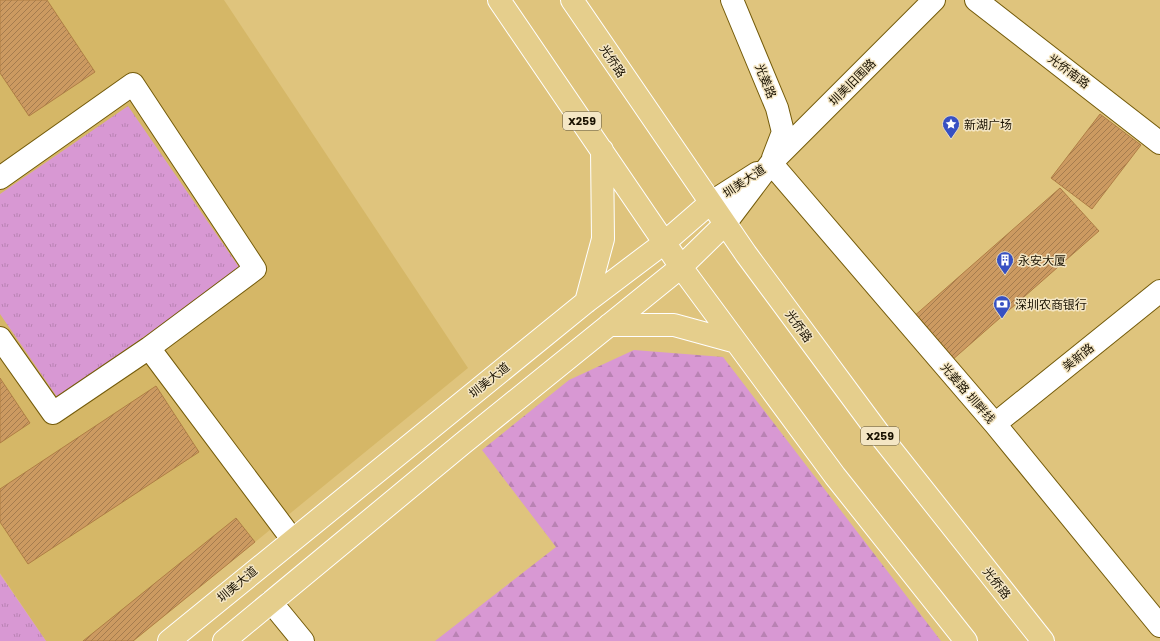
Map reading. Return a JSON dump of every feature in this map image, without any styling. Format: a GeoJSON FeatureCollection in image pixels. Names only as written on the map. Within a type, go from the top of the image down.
{"type":"FeatureCollection","features":[{"type":"Feature","properties":{"kind":"main road","name":"X259"},"geometry":{"type":"LineString","coordinates":[[499,0],[681,267],[835,476],[966,641]]}},
{"type":"Feature","properties":{"kind":"main road","name":"光侨路"},"geometry":{"type":"LineString","coordinates":[[572,0],[710,204],[883,440],[1043,641]]}},
{"type":"Feature","properties":{"kind":"main road"},"geometry":{"type":"LineString","coordinates":[[586,302],[603,239],[602,150]]}},
{"type":"Feature","properties":{"kind":"main road","name":"圳美大道"},"geometry":{"type":"LineString","coordinates":[[169,641],[292,539],[586,302],[664,243],[710,204]]}},
{"type":"Feature","properties":{"kind":"main road","name":"圳美大道"},"geometry":{"type":"LineString","coordinates":[[224,641],[608,325],[681,267],[725,224]]}},
{"type":"Feature","properties":{"kind":"main road"},"geometry":{"type":"LineString","coordinates":[[608,325],[674,325],[736,342]]}},
{"type":"Feature","properties":{"kind":"street","name":"光姜路"},"geometry":{"type":"LineString","coordinates":[[732,0],[777,108],[783,132],[771,163]]}},
{"type":"Feature","properties":{"kind":"street","name":"圳美旧围路"},"geometry":{"type":"LineString","coordinates":[[771,163],[934,0]]}},
{"type":"Feature","properties":{"kind":"street","name":"光侨南路"},"geometry":{"type":"LineString","coordinates":[[976,0],[1160,143]]}},
{"type":"Feature","properties":{"kind":"street"},"geometry":{"type":"LineString","coordinates":[[0,178],[133,84],[255,269],[149,348],[53,413],[0,338]]}},
{"type":"Feature","properties":{"kind":"street","name":"圳美大道"},"geometry":{"type":"LineString","coordinates":[[710,204],[771,163]]}},
{"type":"Feature","properties":{"kind":"street","name":"圳美大道"},"geometry":{"type":"LineString","coordinates":[[725,224],[771,163]]}},
{"type":"Feature","properties":{"kind":"street","name":"光姜路 圳畔线"},"geometry":{"type":"LineString","coordinates":[[771,163],[995,424],[1160,626]]}},
{"type":"Feature","properties":{"kind":"street","name":"美新路"},"geometry":{"type":"LineString","coordinates":[[995,424],[1160,291]]}},
{"type":"Feature","properties":{"kind":"street"},"geometry":{"type":"LineString","coordinates":[[149,348],[292,539]]}},
{"type":"Feature","properties":{"kind":"street"},"geometry":{"type":"LineString","coordinates":[[271,602],[303,641]]}},
{"type":"Feature","properties":{"kind":"shaded area"},"geometry":{"type":"Polygon","coordinates":[[[0,0],[224,0],[468,368],[134,641],[46,641],[0,573],[0,0]]]}},
{"type":"Feature","properties":{"kind":"green space"},"geometry":{"type":"Polygon","coordinates":[[[128,106],[241,270],[57,397],[0,314],[0,194],[128,106]]]}},
{"type":"Feature","properties":{"kind":"green space"},"geometry":{"type":"Polygon","coordinates":[[[634,350],[723,357],[941,641],[435,641],[556,547],[482,450],[569,380],[634,350]]]}},
{"type":"Feature","properties":{"kind":"green space"},"geometry":{"type":"Polygon","coordinates":[[[0,574],[46,641],[0,641],[0,574]]]}},
{"type":"Feature","properties":{"kind":"building"},"geometry":{"type":"Polygon","coordinates":[[[0,0],[47,0],[95,72],[29,116],[0,73],[0,0]]]}},
{"type":"Feature","properties":{"kind":"building"},"geometry":{"type":"Polygon","coordinates":[[[1100,114],[1141,145],[1092,209],[1051,178],[1100,114]]]}},
{"type":"Feature","properties":{"kind":"building","name":"永安大厦"},"geometry":{"type":"Polygon","coordinates":[[[1060,188],[1099,231],[951,361],[912,318],[1060,188]]]}},
{"type":"Feature","properties":{"kind":"building"},"geometry":{"type":"Polygon","coordinates":[[[0,378],[30,423],[0,443],[0,378]]]}},
{"type":"Feature","properties":{"kind":"building"},"geometry":{"type":"Polygon","coordinates":[[[156,386],[199,452],[28,564],[0,522],[0,489],[156,386]]]}},
{"type":"Feature","properties":{"kind":"building"},"geometry":{"type":"Polygon","coordinates":[[[236,518],[255,542],[133,641],[83,641],[236,518]]]}},
{"type":"Feature","properties":{"kind":"place","name":"新湖广场"},"geometry":{"type":"Point","coordinates":[951,139]}},
{"type":"Feature","properties":{"kind":"place","name":"永安大厦"},"geometry":{"type":"Point","coordinates":[1005,275]}},
{"type":"Feature","properties":{"kind":"place","name":"深圳农商银行"},"geometry":{"type":"Point","coordinates":[1002,319]}}]}
